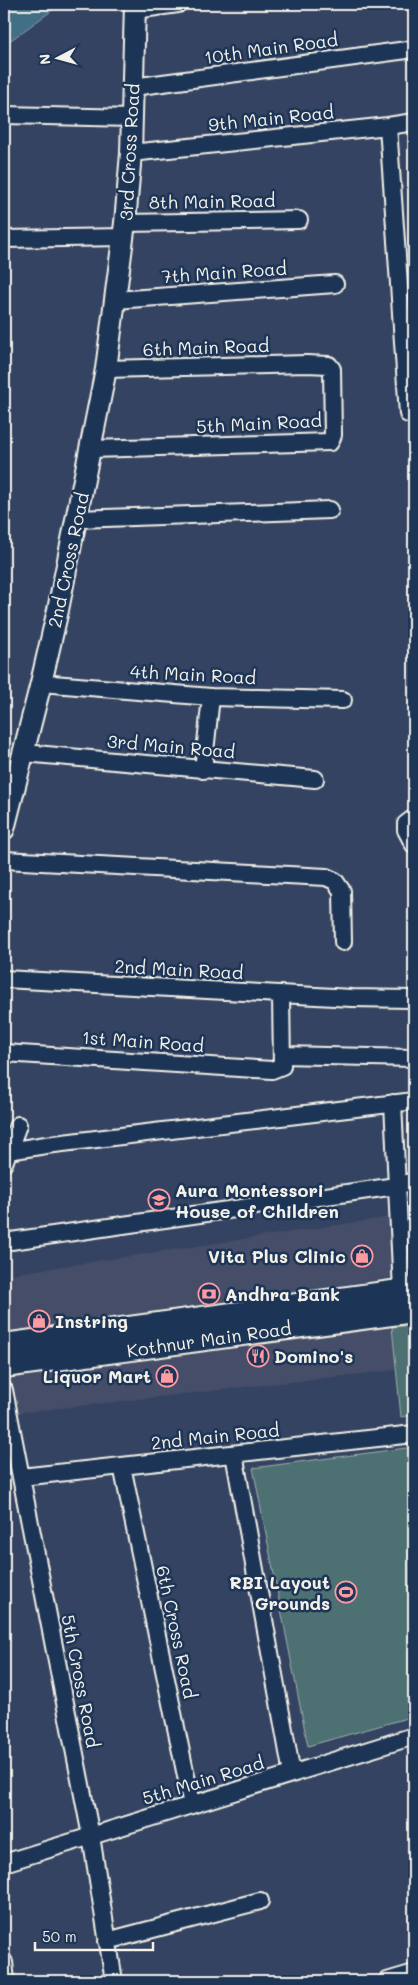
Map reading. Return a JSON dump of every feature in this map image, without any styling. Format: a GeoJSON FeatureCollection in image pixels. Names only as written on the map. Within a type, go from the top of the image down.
{"type":"FeatureCollection","features":[{"type":"Feature","properties":{"kind":"main road","name":"Kothnur Main Road"},"geometry":{"type":"LineString","coordinates":[[4,1345],[408,1290]]}},
{"type":"Feature","properties":{"kind":"main road","name":"Kothnur Main Road"},"geometry":{"type":"LineString","coordinates":[[4,1366],[414,1311]]}},
{"type":"Feature","properties":{"kind":"street"},"geometry":{"type":"LineString","coordinates":[[135,7],[178,4]]}},
{"type":"Feature","properties":{"kind":"street","name":"3rd Cross Road"},"geometry":{"type":"LineString","coordinates":[[116,300],[125,230],[131,153],[135,7]]}},
{"type":"Feature","properties":{"kind":"street","name":"10th Main Road"},"geometry":{"type":"LineString","coordinates":[[133,87],[414,49]]}},
{"type":"Feature","properties":{"kind":"street"},"geometry":{"type":"LineString","coordinates":[[4,115],[132,118]]}},
{"type":"Feature","properties":{"kind":"street","name":"9th Main Road"},"geometry":{"type":"LineString","coordinates":[[131,153],[414,122]]}},
{"type":"Feature","properties":{"kind":"street"},"geometry":{"type":"LineString","coordinates":[[388,126],[408,414]]}},
{"type":"Feature","properties":{"kind":"street","name":"8th Main Road"},"geometry":{"type":"LineString","coordinates":[[4,239],[299,220]]}},
{"type":"Feature","properties":{"kind":"street","name":"7th Main Road"},"geometry":{"type":"LineString","coordinates":[[116,300],[335,284]]}},
{"type":"Feature","properties":{"kind":"street","name":"2nd Cross Road"},"geometry":{"type":"LineString","coordinates":[[5,821],[41,684],[77,518],[106,369],[116,300]]}},
{"type":"Feature","properties":{"kind":"street","name":"6th Main Road"},"geometry":{"type":"LineString","coordinates":[[106,369],[306,364]]}},
{"type":"Feature","properties":{"kind":"street","name":"5th Main Road"},"geometry":{"type":"LineString","coordinates":[[91,449],[330,442],[333,435],[332,370],[329,365],[306,364]]}},
{"type":"Feature","properties":{"kind":"street"},"geometry":{"type":"LineString","coordinates":[[77,518],[330,510]]}},
{"type":"Feature","properties":{"kind":"street","name":"4th Main Road"},"geometry":{"type":"LineString","coordinates":[[41,684],[211,696],[342,700]]}},
{"type":"Feature","properties":{"kind":"street"},"geometry":{"type":"LineString","coordinates":[[203,770],[211,696]]}},
{"type":"Feature","properties":{"kind":"street","name":"3rd Main Road"},"geometry":{"type":"LineString","coordinates":[[24,753],[315,779]]}},
{"type":"Feature","properties":{"kind":"street"},"geometry":{"type":"LineString","coordinates":[[410,821],[406,830],[414,845]]}},
{"type":"Feature","properties":{"kind":"street"},"geometry":{"type":"LineString","coordinates":[[4,860],[326,877],[336,881],[342,891],[343,942]]}},
{"type":"Feature","properties":{"kind":"street","name":"2nd Main Road"},"geometry":{"type":"LineString","coordinates":[[4,979],[281,995],[411,999]]}},
{"type":"Feature","properties":{"kind":"street"},"geometry":{"type":"LineString","coordinates":[[280,1062],[281,995]]}},
{"type":"Feature","properties":{"kind":"street","name":"1st Main Road"},"geometry":{"type":"LineString","coordinates":[[4,1053],[272,1070],[280,1062],[414,1058]]}},
{"type":"Feature","properties":{"kind":"street"},"geometry":{"type":"LineString","coordinates":[[6,1157],[66,1142],[414,1101]]}},
{"type":"Feature","properties":{"kind":"street"},"geometry":{"type":"LineString","coordinates":[[393,1103],[396,1186],[408,1290]]}},
{"type":"Feature","properties":{"kind":"street"},"geometry":{"type":"LineString","coordinates":[[6,1157],[18,1125]]}},
{"type":"Feature","properties":{"kind":"street"},"geometry":{"type":"LineString","coordinates":[[4,1242],[396,1186],[414,1181]]}},
{"type":"Feature","properties":{"kind":"street","name":"5th Cross Road"},"geometry":{"type":"LineString","coordinates":[[4,1390],[91,1836],[114,1981]]}},
{"type":"Feature","properties":{"kind":"street","name":"2nd Main Road"},"geometry":{"type":"LineString","coordinates":[[21,1477],[414,1434]]}},
{"type":"Feature","properties":{"kind":"street"},"geometry":{"type":"LineString","coordinates":[[234,1454],[292,1774]]}},
{"type":"Feature","properties":{"kind":"street","name":"6th Cross Road"},"geometry":{"type":"LineString","coordinates":[[122,1466],[192,1805]]}},
{"type":"Feature","properties":{"kind":"street","name":"5th Main Road"},"geometry":{"type":"LineString","coordinates":[[4,1863],[414,1736]]}},
{"type":"Feature","properties":{"kind":"street"},"geometry":{"type":"LineString","coordinates":[[107,1941],[260,1901]]}},
{"type":"Feature","properties":{"kind":"street"},"geometry":{"type":"LineString","coordinates":[[386,1981],[414,1973]]}},
{"type":"Feature","properties":{"kind":"shaded area"},"geometry":{"type":"Polygon","coordinates":[[[4,4],[61,4],[4,45],[4,4]]]}},
{"type":"Feature","properties":{"kind":"shaded area"},"geometry":{"type":"Polygon","coordinates":[[[414,1215],[414,1274],[410,1275],[405,1216],[414,1215]]]}},
{"type":"Feature","properties":{"kind":"shaded area"},"geometry":{"type":"Polygon","coordinates":[[[391,1217],[396,1277],[4,1333],[4,1275],[391,1217]]]}},
{"type":"Feature","properties":{"kind":"shaded area"},"geometry":{"type":"Polygon","coordinates":[[[392,1327],[396,1370],[16,1413],[8,1372],[392,1327]]]}},
{"type":"Feature","properties":{"kind":"green space"},"geometry":{"type":"Polygon","coordinates":[[[414,1325],[414,1415],[401,1417],[392,1327],[414,1325]]]}},
{"type":"Feature","properties":{"kind":"green space","name":"RBI Layout Grounds"},"geometry":{"type":"Polygon","coordinates":[[[414,1447],[414,1716],[308,1746],[253,1468],[414,1447]]]}},
{"type":"Feature","properties":{"kind":"place","name":"Aura Montessori House of Children"},"geometry":{"type":"Point","coordinates":[159,1200]}},
{"type":"Feature","properties":{"kind":"place","name":"Vita Plus Clinic"},"geometry":{"type":"Point","coordinates":[362,1256]}},
{"type":"Feature","properties":{"kind":"place","name":"Andhra Bank"},"geometry":{"type":"Point","coordinates":[209,1294]}},
{"type":"Feature","properties":{"kind":"place","name":"Instring"},"geometry":{"type":"Point","coordinates":[39,1321]}},
{"type":"Feature","properties":{"kind":"place","name":"Domino's"},"geometry":{"type":"Point","coordinates":[258,1356]}},
{"type":"Feature","properties":{"kind":"place","name":"Liquor Mart"},"geometry":{"type":"Point","coordinates":[167,1376]}},
{"type":"Feature","properties":{"kind":"place","name":"RBI Layout Grounds"},"geometry":{"type":"Point","coordinates":[346,1592]}}]}
